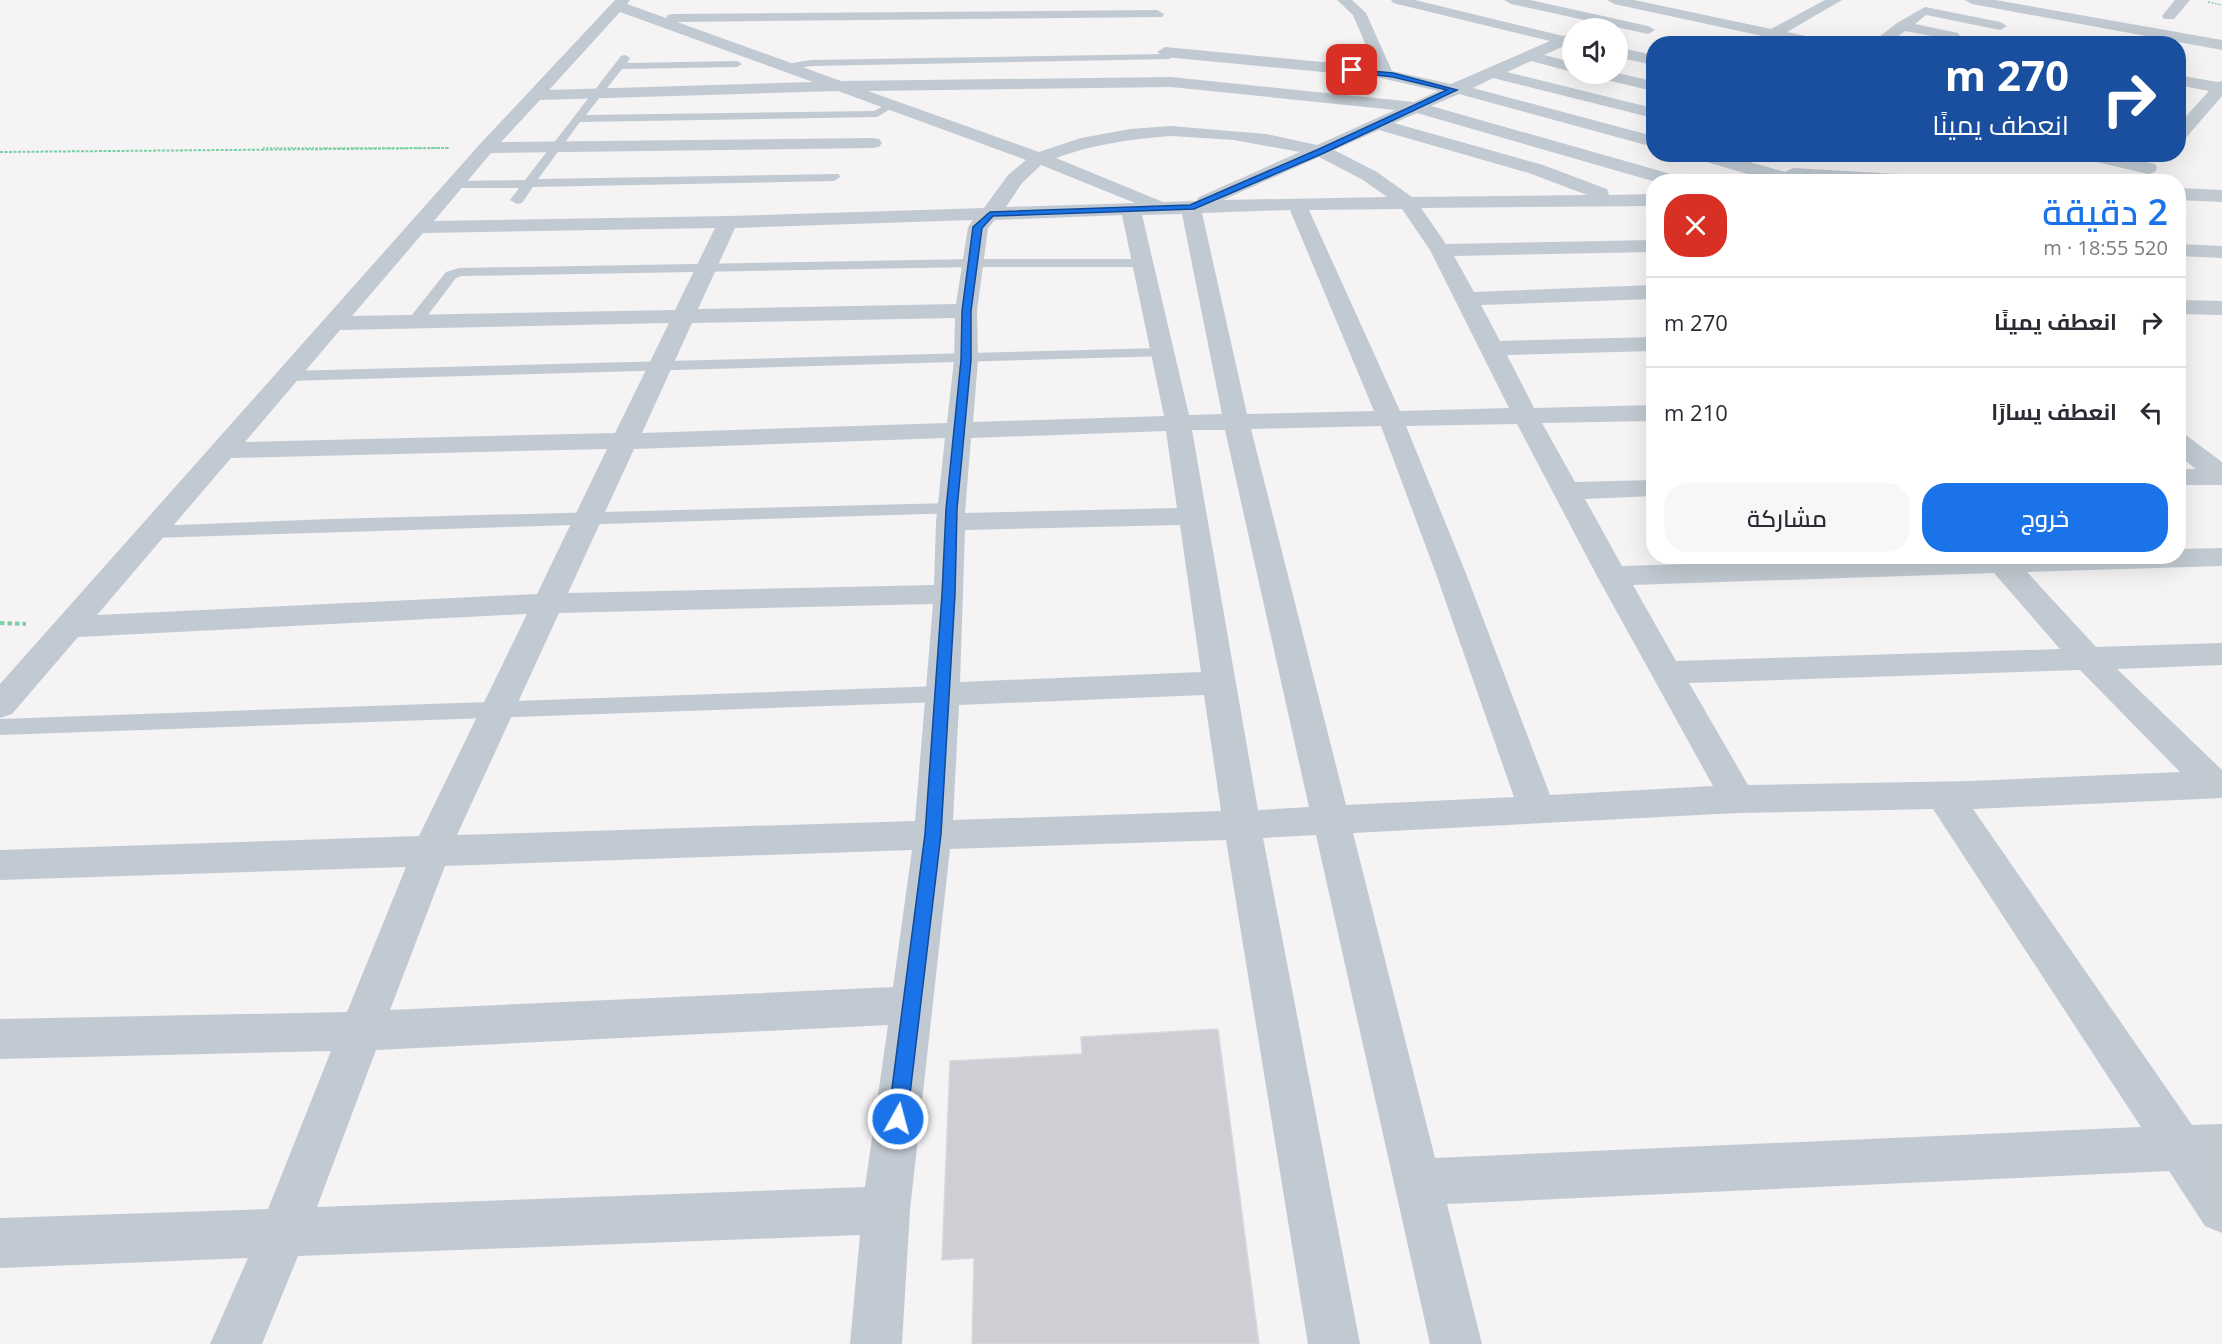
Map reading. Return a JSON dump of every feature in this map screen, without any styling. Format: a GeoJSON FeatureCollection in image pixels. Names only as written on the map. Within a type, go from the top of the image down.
{"type":"FeatureCollection","features":[{"type":"Feature","properties":{"kind":"street"},"geometry":{"type":"LineString","coordinates":[[1344,0],[1359,14],[1385,73]]}},
{"type":"Feature","properties":{"kind":"street"},"geometry":{"type":"LineString","coordinates":[[1398,0],[1562,38]]}},
{"type":"Feature","properties":{"kind":"street"},"geometry":{"type":"LineString","coordinates":[[1511,0],[1592,18]]}},
{"type":"Feature","properties":{"kind":"street"},"geometry":{"type":"LineString","coordinates":[[1614,0],[1645,3],[1702,19],[1788,36]]}},
{"type":"Feature","properties":{"kind":"street"},"geometry":{"type":"LineString","coordinates":[[1774,33],[1835,0]]}},
{"type":"Feature","properties":{"kind":"street"},"geometry":{"type":"LineString","coordinates":[[1888,36],[1941,0]]}},
{"type":"Feature","properties":{"kind":"street"},"geometry":{"type":"LineString","coordinates":[[1972,0],[2172,36]]}},
{"type":"Feature","properties":{"kind":"street"},"geometry":{"type":"LineString","coordinates":[[2183,0],[2163,15],[2190,20]]}},
{"type":"Feature","properties":{"kind":"street"},"geometry":{"type":"LineString","coordinates":[[0,706],[486,148],[620,3],[651,18],[1039,158],[1170,212]]}},
{"type":"Feature","properties":{"kind":"street"},"geometry":{"type":"LineString","coordinates":[[1612,18],[1645,3]]}},
{"type":"Feature","properties":{"kind":"street"},"geometry":{"type":"LineString","coordinates":[[1702,19],[1719,9]]}},
{"type":"Feature","properties":{"kind":"street"},"geometry":{"type":"LineString","coordinates":[[1925,11],[2012,28]]}},
{"type":"Feature","properties":{"kind":"street"},"geometry":{"type":"LineString","coordinates":[[651,18],[1161,31],[1385,73],[1455,89],[1646,140]]}},
{"type":"Feature","properties":{"kind":"street"},"geometry":{"type":"LineString","coordinates":[[1628,26],[1659,32]]}},
{"type":"Feature","properties":{"kind":"street"},"geometry":{"type":"LineString","coordinates":[[1902,26],[1953,36]]}},
{"type":"Feature","properties":{"kind":"street"},"geometry":{"type":"LineString","coordinates":[[1161,31],[1171,82]]}},
{"type":"Feature","properties":{"kind":"street"},"geometry":{"type":"LineString","coordinates":[[2186,39],[2222,45]]}},
{"type":"Feature","properties":{"kind":"street"},"geometry":{"type":"LineString","coordinates":[[714,41],[761,40]]}},
{"type":"Feature","properties":{"kind":"street"},"geometry":{"type":"LineString","coordinates":[[1334,1344],[1242,825],[1178,423],[1143,263],[1170,212],[1321,151],[1562,43]]}},
{"type":"Feature","properties":{"kind":"street"},"geometry":{"type":"LineString","coordinates":[[1628,54],[1646,58]]}},
{"type":"Feature","properties":{"kind":"street"},"geometry":{"type":"LineString","coordinates":[[1529,56],[1562,64]]}},
{"type":"Feature","properties":{"kind":"street"},"geometry":{"type":"LineString","coordinates":[[1492,73],[1646,111]]}},
{"type":"Feature","properties":{"kind":"street"},"geometry":{"type":"LineString","coordinates":[[1628,80],[1646,84]]}},
{"type":"Feature","properties":{"kind":"street"},"geometry":{"type":"LineString","coordinates":[[2186,81],[2221,87]]}},
{"type":"Feature","properties":{"kind":"street"},"geometry":{"type":"LineString","coordinates":[[536,95],[839,86],[1171,82],[1415,107],[1650,174]]}},
{"type":"Feature","properties":{"kind":"street"},"geometry":{"type":"LineString","coordinates":[[2186,127],[2221,87]]}},
{"type":"Feature","properties":{"kind":"street"},"geometry":{"type":"LineString","coordinates":[[2186,109],[2199,112]]}},
{"type":"Feature","properties":{"kind":"street"},"geometry":{"type":"LineString","coordinates":[[1378,124],[1536,169],[1620,200]]}},
{"type":"Feature","properties":{"kind":"street"},"geometry":{"type":"LineString","coordinates":[[876,1344],[886,1210],[933,834],[949,594],[951,516],[966,360],[966,311],[978,227],[1015,178],[1039,158],[1081,143],[1110,137],[1172,131],[1266,139],[1321,151],[1370,176],[1407,202],[1440,250],[1526,417],[1612,576],[1738,799]]}},
{"type":"Feature","properties":{"kind":"street"},"geometry":{"type":"LineString","coordinates":[[486,148],[873,143]]}},
{"type":"Feature","properties":{"kind":"street"},"geometry":{"type":"LineString","coordinates":[[1730,162],[1777,174]]}},
{"type":"Feature","properties":{"kind":"street"},"geometry":{"type":"LineString","coordinates":[[1779,162],[1792,174]]}},
{"type":"Feature","properties":{"kind":"street"},"geometry":{"type":"LineString","coordinates":[[2121,162],[2147,168]]}},
{"type":"Feature","properties":{"kind":"street"},"geometry":{"type":"LineString","coordinates":[[2186,194],[2222,196]]}},
{"type":"Feature","properties":{"kind":"street"},"geometry":{"type":"LineString","coordinates":[[418,227],[1170,212],[1297,204],[1646,200]]}},
{"type":"Feature","properties":{"kind":"street"},"geometry":{"type":"LineString","coordinates":[[1297,204],[1391,420],[1450,571],[1537,810]]}},
{"type":"Feature","properties":{"kind":"street"},"geometry":{"type":"LineString","coordinates":[[1170,212],[1236,422],[1456,1344]]}},
{"type":"Feature","properties":{"kind":"street"},"geometry":{"type":"LineString","coordinates":[[236,1344],[283,1233],[431,851],[728,222]]}},
{"type":"Feature","properties":{"kind":"street"},"geometry":{"type":"LineString","coordinates":[[1440,250],[1646,246]]}},
{"type":"Feature","properties":{"kind":"street"},"geometry":{"type":"LineString","coordinates":[[2186,250],[2222,252]]}},
{"type":"Feature","properties":{"kind":"street"},"geometry":{"type":"LineString","coordinates":[[1467,299],[1646,292]]}},
{"type":"Feature","properties":{"kind":"street"},"geometry":{"type":"LineString","coordinates":[[2186,306],[2222,308]]}},
{"type":"Feature","properties":{"kind":"street"},"geometry":{"type":"LineString","coordinates":[[333,323],[966,311]]}},
{"type":"Feature","properties":{"kind":"street"},"geometry":{"type":"LineString","coordinates":[[1492,348],[1646,344]]}},
{"type":"Feature","properties":{"kind":"street"},"geometry":{"type":"LineString","coordinates":[[225,450],[625,441],[960,428],[1646,413]]}},
{"type":"Feature","properties":{"kind":"street"},"geometry":{"type":"LineString","coordinates":[[2186,448],[2222,476]]}},
{"type":"Feature","properties":{"kind":"street"},"geometry":{"type":"LineString","coordinates":[[2186,477],[2222,476]]}},
{"type":"Feature","properties":{"kind":"street"},"geometry":{"type":"LineString","coordinates":[[1566,491],[1646,488]]}},
{"type":"Feature","properties":{"kind":"street"},"geometry":{"type":"LineString","coordinates":[[951,516],[1193,516]]}},
{"type":"Feature","properties":{"kind":"street"},"geometry":{"type":"LineString","coordinates":[[2186,557],[2222,557]]}},
{"type":"Feature","properties":{"kind":"street"},"geometry":{"type":"LineString","coordinates":[[1612,576],[1902,564]]}},
{"type":"Feature","properties":{"kind":"street"},"geometry":{"type":"LineString","coordinates":[[2002,564],[2087,658],[2218,784]]}},
{"type":"Feature","properties":{"kind":"street"},"geometry":{"type":"LineString","coordinates":[[69,627],[548,603],[949,594]]}},
{"type":"Feature","properties":{"kind":"street"},"geometry":{"type":"LineString","coordinates":[[1666,673],[2222,654]]}},
{"type":"Feature","properties":{"kind":"street"},"geometry":{"type":"LineString","coordinates":[[942,694],[1220,683]]}},
{"type":"Feature","properties":{"kind":"street"},"geometry":{"type":"LineString","coordinates":[[0,865],[1331,822],[1738,799],[1944,796],[2218,784]]}},
{"type":"Feature","properties":{"kind":"street"},"geometry":{"type":"LineString","coordinates":[[1944,796],[2201,1147],[2222,1209]]}},
{"type":"Feature","properties":{"kind":"street"},"geometry":{"type":"LineString","coordinates":[[0,1039],[361,1031],[913,1005]]}},
{"type":"Feature","properties":{"kind":"street"},"geometry":{"type":"LineString","coordinates":[[1418,1182],[2201,1147]]}},
{"type":"Feature","properties":{"kind":"street"},"geometry":{"type":"LineString","coordinates":[[0,1243],[886,1210]]}},
{"type":"Feature","properties":{"kind":"lane"},"geometry":{"type":"LineString","coordinates":[[786,67],[1161,31]]}},
{"type":"Feature","properties":{"kind":"lane"},"geometry":{"type":"LineString","coordinates":[[517,200],[576,119],[622,62],[737,63]]}},
{"type":"Feature","properties":{"kind":"lane"},"geometry":{"type":"LineString","coordinates":[[576,119],[877,114],[891,105]]}},
{"type":"Feature","properties":{"kind":"lane"},"geometry":{"type":"LineString","coordinates":[[454,185],[834,177]]}},
{"type":"Feature","properties":{"kind":"lane"},"geometry":{"type":"LineString","coordinates":[[415,321],[451,275],[459,272],[707,266],[1143,263]]}},
{"type":"Feature","properties":{"kind":"lane"},"geometry":{"type":"LineString","coordinates":[[287,376],[1162,354]]}},
{"type":"Feature","properties":{"kind":"lane"},"geometry":{"type":"LineString","coordinates":[[151,532],[589,517],[951,516]]}},
{"type":"Feature","properties":{"kind":"lane"},"geometry":{"type":"LineString","coordinates":[[0,727],[942,694]]}},
{"type":"Feature","properties":{"kind":"path"},"geometry":{"type":"LineString","coordinates":[[0,152],[156,152],[345,146],[486,148]]}},
{"type":"Feature","properties":{"kind":"building"},"geometry":{"type":"Polygon","coordinates":[[[1218,1029],[1259,1344],[972,1344],[974,1258],[942,1260],[950,1061],[1082,1054],[1081,1037],[1218,1029]]]}},
{"type":"Feature","properties":{"kind":"route"},"geometry":{"type":"LineString","coordinates":[[898,1119],[933,834],[949,594],[951,509],[966,360],[966,311],[978,227],[990,214],[1191,207],[1454,90],[1412,78],[1352,70]]}}]}
